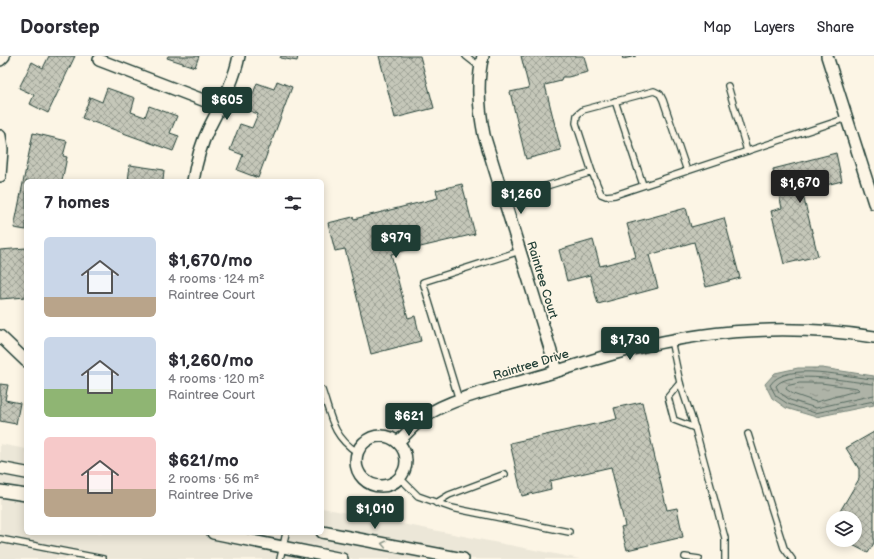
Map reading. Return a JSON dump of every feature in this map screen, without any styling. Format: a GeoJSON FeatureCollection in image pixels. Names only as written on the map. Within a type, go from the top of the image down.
{"type":"FeatureCollection","features":[{"type":"Feature","properties":{"kind":"street"},"geometry":{"type":"LineString","coordinates":[[0,60],[4,56]]}},
{"type":"Feature","properties":{"kind":"street"},"geometry":{"type":"LineString","coordinates":[[194,179],[203,143],[221,107],[236,69],[239,56]]}},
{"type":"Feature","properties":{"kind":"street"},"geometry":{"type":"LineString","coordinates":[[827,56],[874,203]]}},
{"type":"Feature","properties":{"kind":"street"},"geometry":{"type":"LineString","coordinates":[[99,60],[221,107]]}},
{"type":"Feature","properties":{"kind":"street","name":"Raintree Court"},"geometry":{"type":"LineString","coordinates":[[481,61],[479,113],[484,135],[557,371]]}},
{"type":"Feature","properties":{"kind":"street"},"geometry":{"type":"LineString","coordinates":[[0,136],[2,150],[0,176]]}},
{"type":"Feature","properties":{"kind":"street","name":"Raintree Drive"},"geometry":{"type":"LineString","coordinates":[[398,442],[425,416],[458,400],[629,350],[671,340],[726,332],[780,329],[843,332],[874,337]]}},
{"type":"Feature","properties":{"kind":"street"},"geometry":{"type":"LineString","coordinates":[[0,336],[24,359]]}},
{"type":"Feature","properties":{"kind":"street"},"geometry":{"type":"LineString","coordinates":[[383,435],[398,442],[406,455],[406,463],[400,478],[393,483],[384,486],[376,486],[361,477],[355,461],[357,452],[361,445],[374,436],[383,435]]}},
{"type":"Feature","properties":{"kind":"street"},"geometry":{"type":"LineString","coordinates":[[0,468],[24,473]]}},
{"type":"Feature","properties":{"kind":"street"},"geometry":{"type":"LineString","coordinates":[[0,491],[24,495]]}},
{"type":"Feature","properties":{"kind":"street"},"geometry":{"type":"LineString","coordinates":[[324,532],[463,559]]}},
{"type":"Feature","properties":{"kind":"street"},"geometry":{"type":"LineString","coordinates":[[222,535],[342,559]]}},
{"type":"Feature","properties":{"kind":"lane"},"geometry":{"type":"LineString","coordinates":[[466,56],[481,61]]}},
{"type":"Feature","properties":{"kind":"lane"},"geometry":{"type":"LineString","coordinates":[[728,86],[747,151]]}},
{"type":"Feature","properties":{"kind":"lane"},"geometry":{"type":"LineString","coordinates":[[687,171],[660,94],[654,90],[583,110],[576,119],[598,190],[601,194],[606,196],[615,195],[643,186],[847,118]]}},
{"type":"Feature","properties":{"kind":"lane"},"geometry":{"type":"LineString","coordinates":[[615,101],[643,186]]}},
{"type":"Feature","properties":{"kind":"lane"},"geometry":{"type":"LineString","coordinates":[[504,199],[592,172]]}},
{"type":"Feature","properties":{"kind":"lane"},"geometry":{"type":"LineString","coordinates":[[458,400],[423,282],[520,251]]}},
{"type":"Feature","properties":{"kind":"lane"},"geometry":{"type":"LineString","coordinates":[[671,340],[680,383],[695,428],[725,538],[725,559]]}},
{"type":"Feature","properties":{"kind":"lane"},"geometry":{"type":"LineString","coordinates":[[680,383],[668,396],[674,420],[695,428]]}},
{"type":"Feature","properties":{"kind":"lane"},"geometry":{"type":"LineString","coordinates":[[324,396],[335,431],[346,445],[357,452]]}},
{"type":"Feature","properties":{"kind":"lane"},"geometry":{"type":"LineString","coordinates":[[748,434],[784,548],[792,559]]}},
{"type":"Feature","properties":{"kind":"lane"},"geometry":{"type":"LineString","coordinates":[[436,503],[449,495],[505,474]]}},
{"type":"Feature","properties":{"kind":"lane"},"geometry":{"type":"LineString","coordinates":[[400,478],[418,496],[436,503],[452,508],[569,532]]}},
{"type":"Feature","properties":{"kind":"lane"},"geometry":{"type":"LineString","coordinates":[[280,559],[286,535]]}},
{"type":"Feature","properties":{"kind":"lane"},"geometry":{"type":"LineString","coordinates":[[0,539],[103,559]]}},
{"type":"Feature","properties":{"kind":"lane"},"geometry":{"type":"LineString","coordinates":[[685,557],[700,559]]}},
{"type":"Feature","properties":{"kind":"shaded area"},"geometry":{"type":"Polygon","coordinates":[[[0,444],[24,449],[24,535],[324,535],[324,508],[580,559],[0,559],[0,444]]]}},
{"type":"Feature","properties":{"kind":"water"},"geometry":{"type":"Polygon","coordinates":[[[798,368],[822,368],[874,376],[874,405],[816,417],[786,408],[772,398],[765,384],[775,373],[798,368]]]}},
{"type":"Feature","properties":{"kind":"building"},"geometry":{"type":"Polygon","coordinates":[[[49,56],[75,56],[48,113],[30,104],[34,95],[19,88],[32,62],[43,68],[49,56]]]}},
{"type":"Feature","properties":{"kind":"building"},"geometry":{"type":"Polygon","coordinates":[[[168,56],[199,56],[195,67],[167,58],[168,56]]]}},
{"type":"Feature","properties":{"kind":"building"},"geometry":{"type":"Polygon","coordinates":[[[281,56],[298,56],[297,61],[280,58],[281,56]]]}},
{"type":"Feature","properties":{"kind":"building"},"geometry":{"type":"Polygon","coordinates":[[[379,56],[420,56],[434,108],[395,118],[379,56]]]}},
{"type":"Feature","properties":{"kind":"building"},"geometry":{"type":"Polygon","coordinates":[[[521,56],[584,56],[588,72],[562,77],[561,81],[545,85],[561,150],[526,159],[510,92],[529,88],[521,56]]]}},
{"type":"Feature","properties":{"kind":"building"},"geometry":{"type":"Polygon","coordinates":[[[622,56],[636,56],[623,59],[622,56]]]}},
{"type":"Feature","properties":{"kind":"building"},"geometry":{"type":"Polygon","coordinates":[[[277,81],[292,87],[258,178],[237,170],[243,155],[230,150],[240,124],[252,128],[258,114],[247,110],[257,83],[274,89],[277,81]]]}},
{"type":"Feature","properties":{"kind":"building"},"geometry":{"type":"Polygon","coordinates":[[[107,88],[135,98],[131,112],[145,117],[149,106],[177,116],[170,133],[179,136],[173,151],[82,118],[90,97],[102,102],[107,88]]]}},
{"type":"Feature","properties":{"kind":"building"},"geometry":{"type":"Polygon","coordinates":[[[33,133],[67,141],[63,156],[67,157],[62,179],[24,179],[24,230],[14,228],[33,133]]]}},
{"type":"Feature","properties":{"kind":"building"},"geometry":{"type":"Polygon","coordinates":[[[836,153],[842,181],[802,191],[818,256],[784,264],[771,211],[782,208],[773,169],[836,153]]]}},
{"type":"Feature","properties":{"kind":"building"},"geometry":{"type":"Polygon","coordinates":[[[130,165],[164,170],[163,179],[128,179],[130,165]]]}},
{"type":"Feature","properties":{"kind":"building"},"geometry":{"type":"Polygon","coordinates":[[[462,184],[475,234],[391,254],[408,318],[415,316],[421,341],[371,354],[345,249],[335,251],[328,223],[353,217],[354,219],[438,198],[436,190],[462,184]]]}},
{"type":"Feature","properties":{"kind":"building"},"geometry":{"type":"Polygon","coordinates":[[[686,208],[691,227],[724,218],[740,278],[706,287],[694,242],[649,255],[658,288],[598,304],[590,275],[567,281],[559,250],[593,240],[600,266],[636,257],[627,224],[686,208]]]}},
{"type":"Feature","properties":{"kind":"building"},"geometry":{"type":"Polygon","coordinates":[[[24,248],[24,297],[0,299],[0,250],[24,248]]]}},
{"type":"Feature","properties":{"kind":"building"},"geometry":{"type":"Polygon","coordinates":[[[0,384],[8,385],[5,400],[20,403],[16,424],[0,421],[0,384]]]}},
{"type":"Feature","properties":{"kind":"building"},"geometry":{"type":"Polygon","coordinates":[[[642,402],[667,510],[677,508],[683,537],[627,550],[621,527],[625,526],[611,467],[550,481],[551,489],[522,496],[510,443],[617,419],[614,408],[642,402]]]}},
{"type":"Feature","properties":{"kind":"building"},"geometry":{"type":"Polygon","coordinates":[[[874,432],[874,543],[868,553],[856,547],[862,547],[862,511],[840,511],[859,479],[859,469],[846,448],[874,432]]]}}]}
